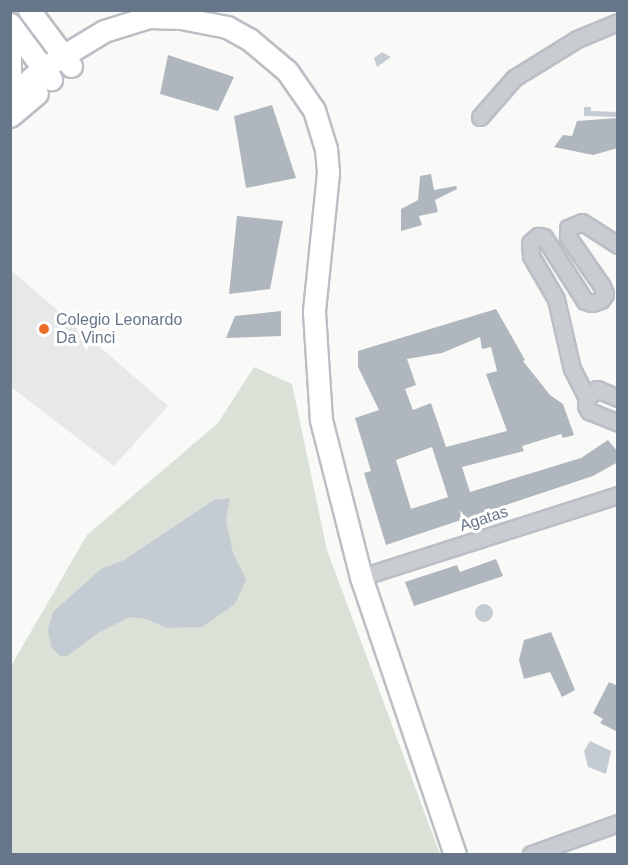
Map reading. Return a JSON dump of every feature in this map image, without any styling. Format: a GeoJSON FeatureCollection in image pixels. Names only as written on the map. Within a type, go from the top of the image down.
{"type":"FeatureCollection","features":[{"type":"Feature","properties":{"kind":"street"},"geometry":{"type":"LineString","coordinates":[[29,10],[67,60]]}},
{"type":"Feature","properties":{"kind":"street"},"geometry":{"type":"LineString","coordinates":[[10,97],[120,26],[149,17],[171,17],[203,20],[249,39],[287,71],[314,110],[321,127],[328,173],[314,312],[321,420],[361,577],[454,855]]}},
{"type":"Feature","properties":{"kind":"street"},"geometry":{"type":"LineString","coordinates":[[480,117],[514,78],[577,39],[618,22]]}},
{"type":"Feature","properties":{"kind":"street"},"geometry":{"type":"LineString","coordinates":[[10,24],[47,74]]}},
{"type":"Feature","properties":{"kind":"street"},"geometry":{"type":"LineString","coordinates":[[10,51],[10,85]]}},
{"type":"Feature","properties":{"kind":"street"},"geometry":{"type":"LineString","coordinates":[[10,116],[47,74]]}},
{"type":"Feature","properties":{"kind":"street"},"geometry":{"type":"LineString","coordinates":[[618,245],[582,222],[568,228],[568,237],[602,286],[601,300],[592,303],[585,301],[544,237],[538,236],[530,243],[531,255],[556,299],[572,369],[587,398],[589,411],[618,423]]}},
{"type":"Feature","properties":{"kind":"street"},"geometry":{"type":"LineString","coordinates":[[587,398],[597,389],[618,398]]}},
{"type":"Feature","properties":{"kind":"street","name":"Agatas"},"geometry":{"type":"LineString","coordinates":[[361,577],[618,495]]}},
{"type":"Feature","properties":{"kind":"street"},"geometry":{"type":"LineString","coordinates":[[531,855],[618,823]]}},
{"type":"Feature","properties":{"kind":"shaded area"},"geometry":{"type":"Polygon","coordinates":[[[382,52],[391,57],[377,67],[374,58],[382,52]]]}},
{"type":"Feature","properties":{"kind":"shaded area"},"geometry":{"type":"Polygon","coordinates":[[[584,107],[591,107],[591,111],[617,112],[617,117],[584,116],[584,107]]]}},
{"type":"Feature","properties":{"kind":"shaded area","name":"Colegio Leonardo Da Vinci"},"geometry":{"type":"Polygon","coordinates":[[[11,270],[168,406],[114,466],[11,387],[11,270]]]}},
{"type":"Feature","properties":{"kind":"shaded area"},"geometry":{"type":"Polygon","coordinates":[[[254,367],[292,384],[327,550],[440,854],[11,854],[11,666],[87,535],[218,423],[254,367]]]}},
{"type":"Feature","properties":{"kind":"shaded area"},"geometry":{"type":"Polygon","coordinates":[[[230,498],[226,520],[233,553],[246,579],[235,604],[202,627],[167,628],[146,619],[129,617],[98,633],[67,656],[60,656],[51,647],[48,629],[53,612],[101,569],[124,560],[214,500],[230,498]]]}},
{"type":"Feature","properties":{"kind":"shaded area"},"geometry":{"type":"Polygon","coordinates":[[[480,604],[488,604],[493,609],[491,620],[480,622],[475,617],[475,609],[480,604]]]}},
{"type":"Feature","properties":{"kind":"shaded area"},"geometry":{"type":"Polygon","coordinates":[[[590,741],[611,751],[606,774],[588,767],[584,751],[590,741]]]}},
{"type":"Feature","properties":{"kind":"building"},"geometry":{"type":"Polygon","coordinates":[[[168,55],[234,77],[218,111],[160,94],[168,55]]]}},
{"type":"Feature","properties":{"kind":"building"},"geometry":{"type":"Polygon","coordinates":[[[272,105],[296,178],[246,188],[234,116],[272,105]]]}},
{"type":"Feature","properties":{"kind":"building"},"geometry":{"type":"Polygon","coordinates":[[[618,118],[618,148],[593,155],[554,147],[563,135],[572,136],[577,121],[618,118]]]}},
{"type":"Feature","properties":{"kind":"building"},"geometry":{"type":"Polygon","coordinates":[[[431,174],[434,190],[456,186],[457,189],[435,200],[438,212],[419,216],[422,225],[401,231],[401,209],[418,200],[420,176],[431,174]]]}},
{"type":"Feature","properties":{"kind":"building"},"geometry":{"type":"Polygon","coordinates":[[[237,216],[283,221],[270,289],[229,294],[237,216]]]}},
{"type":"Feature","properties":{"kind":"building"},"geometry":{"type":"Polygon","coordinates":[[[496,309],[525,360],[523,361],[550,395],[563,404],[574,435],[563,438],[561,434],[522,446],[524,451],[462,467],[470,492],[581,458],[608,440],[618,452],[618,462],[593,476],[386,545],[364,473],[371,471],[355,418],[379,410],[358,367],[358,351],[496,309]],[[480,337],[442,353],[407,359],[416,385],[405,389],[413,410],[431,403],[446,447],[507,431],[486,374],[497,371],[491,347],[482,349],[480,337]],[[432,447],[396,460],[411,509],[448,497],[432,447]]]}},
{"type":"Feature","properties":{"kind":"building"},"geometry":{"type":"Polygon","coordinates":[[[281,311],[281,336],[226,338],[235,316],[281,311]]]}},
{"type":"Feature","properties":{"kind":"building"},"geometry":{"type":"Polygon","coordinates":[[[496,559],[503,576],[414,606],[405,582],[457,565],[460,572],[496,559]]]}},
{"type":"Feature","properties":{"kind":"building"},"geometry":{"type":"Polygon","coordinates":[[[551,632],[575,690],[562,697],[550,672],[524,679],[519,660],[524,640],[551,632]]]}},
{"type":"Feature","properties":{"kind":"building"},"geometry":{"type":"Polygon","coordinates":[[[609,682],[618,686],[618,732],[600,723],[603,719],[593,713],[609,682]]]}},
{"type":"Feature","properties":{"kind":"place","name":"Colegio Leonardo Da Vinci"},"geometry":{"type":"Point","coordinates":[44,329]}}]}
